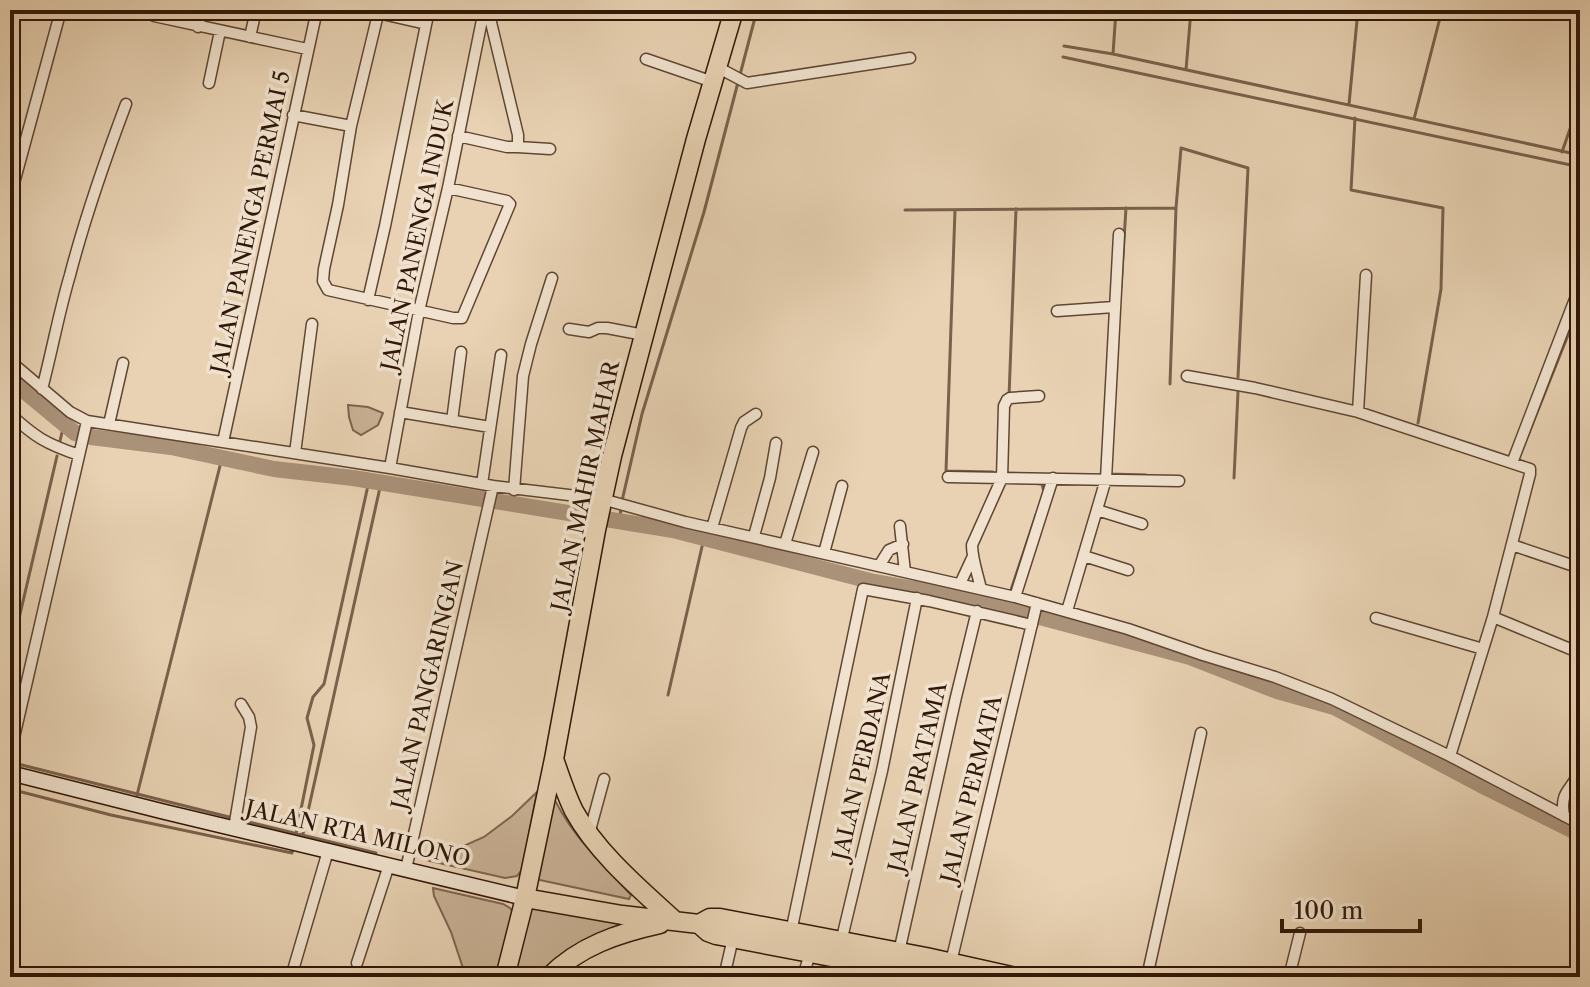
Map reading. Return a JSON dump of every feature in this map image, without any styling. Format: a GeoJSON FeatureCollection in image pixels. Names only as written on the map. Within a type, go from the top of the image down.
{"type":"FeatureCollection","features":[{"type":"Feature","properties":{"kind":"highway","name":"JALAN MAHIR MAHAR"},"geometry":{"type":"LineString","coordinates":[[505,977],[554,759],[602,502],[644,335],[734,10]]}},
{"type":"Feature","properties":{"kind":"highway"},"geometry":{"type":"LineString","coordinates":[[554,759],[573,809],[589,834],[620,869],[675,921]]}},
{"type":"Feature","properties":{"kind":"highway","name":"JALAN RTA MILONO"},"geometry":{"type":"LineString","coordinates":[[525,898],[622,915],[699,924],[712,934],[924,976]]}},
{"type":"Feature","properties":{"kind":"highway","name":"JALAN RTA MILONO"},"geometry":{"type":"LineString","coordinates":[[699,924],[715,918],[1016,977]]}},
{"type":"Feature","properties":{"kind":"highway"},"geometry":{"type":"LineString","coordinates":[[549,977],[588,947],[641,928],[675,921]]}},
{"type":"Feature","properties":{"kind":"street"},"geometry":{"type":"LineString","coordinates":[[10,198],[61,10]]}},
{"type":"Feature","properties":{"kind":"street"},"geometry":{"type":"LineString","coordinates":[[150,10],[157,17],[307,49]]}},
{"type":"Feature","properties":{"kind":"street"},"geometry":{"type":"LineString","coordinates":[[198,27],[202,10]]}},
{"type":"Feature","properties":{"kind":"street"},"geometry":{"type":"LineString","coordinates":[[250,37],[256,10]]}},
{"type":"Feature","properties":{"kind":"street","name":"JALAN PANENGA PERMAI 5"},"geometry":{"type":"LineString","coordinates":[[223,442],[317,10]]}},
{"type":"Feature","properties":{"kind":"street"},"geometry":{"type":"LineString","coordinates":[[368,300],[429,10]]}},
{"type":"Feature","properties":{"kind":"street"},"geometry":{"type":"LineString","coordinates":[[486,10],[518,135],[518,147]]}},
{"type":"Feature","properties":{"kind":"street","name":"JALAN PANENGA INDUK"},"geometry":{"type":"LineString","coordinates":[[390,468],[419,311],[486,10]]}},
{"type":"Feature","properties":{"kind":"street"},"geometry":{"type":"LineString","coordinates":[[426,24],[378,11],[351,126],[322,276],[324,286],[328,290],[456,319],[464,316],[509,207],[507,201],[448,188]]}},
{"type":"Feature","properties":{"kind":"street"},"geometry":{"type":"LineString","coordinates":[[209,83],[220,31]]}},
{"type":"Feature","properties":{"kind":"street"},"geometry":{"type":"LineString","coordinates":[[646,59],[747,83],[910,58]]}},
{"type":"Feature","properties":{"kind":"street"},"geometry":{"type":"LineString","coordinates":[[42,389],[83,227],[126,104]]}},
{"type":"Feature","properties":{"kind":"street"},"geometry":{"type":"LineString","coordinates":[[293,115],[351,126]]}},
{"type":"Feature","properties":{"kind":"street"},"geometry":{"type":"LineString","coordinates":[[458,136],[507,147],[550,149]]}},
{"type":"Feature","properties":{"kind":"street"},"geometry":{"type":"LineString","coordinates":[[1067,611],[1106,479],[1119,234]]}},
{"type":"Feature","properties":{"kind":"street"},"geometry":{"type":"LineString","coordinates":[[1358,412],[1366,275]]}},
{"type":"Feature","properties":{"kind":"street"},"geometry":{"type":"LineString","coordinates":[[514,490],[525,368],[552,278]]}},
{"type":"Feature","properties":{"kind":"street"},"geometry":{"type":"LineString","coordinates":[[1512,463],[1580,286]]}},
{"type":"Feature","properties":{"kind":"street"},"geometry":{"type":"LineString","coordinates":[[1057,311],[1114,307]]}},
{"type":"Feature","properties":{"kind":"street"},"geometry":{"type":"LineString","coordinates":[[295,453],[312,324]]}},
{"type":"Feature","properties":{"kind":"street"},"geometry":{"type":"LineString","coordinates":[[569,329],[589,332],[607,328],[644,335]]}},
{"type":"Feature","properties":{"kind":"street"},"geometry":{"type":"LineString","coordinates":[[452,421],[461,352]]}},
{"type":"Feature","properties":{"kind":"street","name":"JALAN PANGARINGAN"},"geometry":{"type":"LineString","coordinates":[[406,869],[487,510],[490,427],[501,355]]}},
{"type":"Feature","properties":{"kind":"street"},"geometry":{"type":"LineString","coordinates":[[10,361],[86,424],[109,424],[390,468],[489,488],[602,502],[1015,597],[1034,615]]}},
{"type":"Feature","properties":{"kind":"street"},"geometry":{"type":"LineString","coordinates":[[109,424],[123,363]]}},
{"type":"Feature","properties":{"kind":"street"},"geometry":{"type":"LineString","coordinates":[[1187,376],[1358,412],[1530,471],[1493,617],[1450,756]]}},
{"type":"Feature","properties":{"kind":"street"},"geometry":{"type":"LineString","coordinates":[[981,589],[972,545],[1002,478],[1005,402],[1010,398],[1039,396]]}},
{"type":"Feature","properties":{"kind":"street"},"geometry":{"type":"LineString","coordinates":[[400,412],[490,427]]}},
{"type":"Feature","properties":{"kind":"street"},"geometry":{"type":"LineString","coordinates":[[10,414],[50,446],[79,455]]}},
{"type":"Feature","properties":{"kind":"street"},"geometry":{"type":"LineString","coordinates":[[712,528],[741,428],[756,414]]}},
{"type":"Feature","properties":{"kind":"street"},"geometry":{"type":"LineString","coordinates":[[10,755],[86,424]]}},
{"type":"Feature","properties":{"kind":"street"},"geometry":{"type":"LineString","coordinates":[[754,536],[776,443]]}},
{"type":"Feature","properties":{"kind":"street"},"geometry":{"type":"LineString","coordinates":[[785,544],[813,452]]}},
{"type":"Feature","properties":{"kind":"street"},"geometry":{"type":"LineString","coordinates":[[948,477],[1179,481]]}},
{"type":"Feature","properties":{"kind":"street"},"geometry":{"type":"LineString","coordinates":[[1015,597],[1053,478]]}},
{"type":"Feature","properties":{"kind":"street"},"geometry":{"type":"LineString","coordinates":[[824,553],[842,486]]}},
{"type":"Feature","properties":{"kind":"street"},"geometry":{"type":"LineString","coordinates":[[1097,510],[1142,524]]}},
{"type":"Feature","properties":{"kind":"street"},"geometry":{"type":"LineString","coordinates":[[900,526],[905,572]]}},
{"type":"Feature","properties":{"kind":"street"},"geometry":{"type":"LineString","coordinates":[[879,566],[889,550],[903,544]]}},
{"type":"Feature","properties":{"kind":"street"},"geometry":{"type":"LineString","coordinates":[[1512,545],[1580,568]]}},
{"type":"Feature","properties":{"kind":"street"},"geometry":{"type":"LineString","coordinates":[[960,584],[973,556]]}},
{"type":"Feature","properties":{"kind":"street"},"geometry":{"type":"LineString","coordinates":[[1084,556],[1128,570]]}},
{"type":"Feature","properties":{"kind":"street"},"geometry":{"type":"LineString","coordinates":[[791,932],[863,589],[977,611],[1034,615],[1067,611],[1275,677],[1332,699],[1580,824]]}},
{"type":"Feature","properties":{"kind":"street","name":"JALAN PERDANA"},"geometry":{"type":"LineString","coordinates":[[841,942],[882,771],[917,598]]}},
{"type":"Feature","properties":{"kind":"street","name":"JALAN PRATAMA"},"geometry":{"type":"LineString","coordinates":[[899,952],[977,611]]}},
{"type":"Feature","properties":{"kind":"street","name":"JALAN PERMATA"},"geometry":{"type":"LineString","coordinates":[[951,962],[1034,615]]}},
{"type":"Feature","properties":{"kind":"street"},"geometry":{"type":"LineString","coordinates":[[1493,617],[1580,653]]}},
{"type":"Feature","properties":{"kind":"street"},"geometry":{"type":"LineString","coordinates":[[1376,618],[1483,649]]}},
{"type":"Feature","properties":{"kind":"street"},"geometry":{"type":"LineString","coordinates":[[234,828],[251,727],[241,704]]}},
{"type":"Feature","properties":{"kind":"street"},"geometry":{"type":"LineString","coordinates":[[1147,977],[1201,733]]}},
{"type":"Feature","properties":{"kind":"street"},"geometry":{"type":"LineString","coordinates":[[1564,816],[1563,797],[1576,781],[1580,768]]}},
{"type":"Feature","properties":{"kind":"street","name":"JALAN RTA MILONO"},"geometry":{"type":"LineString","coordinates":[[10,773],[525,898]]}},
{"type":"Feature","properties":{"kind":"street"},"geometry":{"type":"LineString","coordinates":[[589,834],[604,779]]}},
{"type":"Feature","properties":{"kind":"street"},"geometry":{"type":"LineString","coordinates":[[291,977],[328,851]]}},
{"type":"Feature","properties":{"kind":"street"},"geometry":{"type":"LineString","coordinates":[[357,963],[389,865]]}},
{"type":"Feature","properties":{"kind":"street"},"geometry":{"type":"LineString","coordinates":[[1289,977],[1300,933]]}},
{"type":"Feature","properties":{"kind":"street"},"geometry":{"type":"LineString","coordinates":[[724,977],[733,938]]}},
{"type":"Feature","properties":{"kind":"street"},"geometry":{"type":"LineString","coordinates":[[803,977],[810,953]]}},
{"type":"Feature","properties":{"kind":"shaded area"},"geometry":{"type":"Polygon","coordinates":[[[348,405],[368,407],[383,413],[378,425],[361,435],[353,430],[348,405]]]}},
{"type":"Feature","properties":{"kind":"shaded area"},"geometry":{"type":"Polygon","coordinates":[[[550,789],[575,833],[631,895],[629,899],[535,879],[550,789]]]}},
{"type":"Feature","properties":{"kind":"shaded area"},"geometry":{"type":"Polygon","coordinates":[[[537,792],[522,870],[517,876],[505,878],[430,861],[484,837],[537,792]]]}},
{"type":"Feature","properties":{"kind":"shaded area"},"geometry":{"type":"Polygon","coordinates":[[[433,888],[510,908],[514,914],[501,977],[466,977],[433,888]]]}},
{"type":"Feature","properties":{"kind":"shaded area"},"geometry":{"type":"Polygon","coordinates":[[[527,906],[624,926],[553,963],[540,977],[509,977],[527,906]]]}},
{"type":"Feature","properties":{"kind":"waterway"},"geometry":{"type":"LineString","coordinates":[[622,501],[642,414],[704,212],[757,10]]}},
{"type":"Feature","properties":{"kind":"waterway"},"geometry":{"type":"LineString","coordinates":[[1113,54],[1116,10]]}},
{"type":"Feature","properties":{"kind":"waterway"},"geometry":{"type":"LineString","coordinates":[[1186,70],[1191,10]]}},
{"type":"Feature","properties":{"kind":"waterway"},"geometry":{"type":"LineString","coordinates":[[1349,104],[1358,10]]}},
{"type":"Feature","properties":{"kind":"waterway"},"geometry":{"type":"LineString","coordinates":[[1414,119],[1442,10]]}},
{"type":"Feature","properties":{"kind":"waterway"},"geometry":{"type":"LineString","coordinates":[[1064,46],[1580,155]]}},
{"type":"Feature","properties":{"kind":"waterway"},"geometry":{"type":"LineString","coordinates":[[1063,57],[1580,167]]}},
{"type":"Feature","properties":{"kind":"waterway"},"geometry":{"type":"LineString","coordinates":[[1562,152],[1580,100]]}},
{"type":"Feature","properties":{"kind":"waterway"},"geometry":{"type":"LineString","coordinates":[[1355,118],[1351,190],[1443,208],[1441,289],[1418,423]]}},
{"type":"Feature","properties":{"kind":"waterway"},"geometry":{"type":"LineString","coordinates":[[1176,208],[1181,148],[1248,168],[1238,377]]}},
{"type":"Feature","properties":{"kind":"waterway"},"geometry":{"type":"LineString","coordinates":[[1121,288],[1126,208]]}},
{"type":"Feature","properties":{"kind":"waterway"},"geometry":{"type":"LineString","coordinates":[[905,210],[1176,208],[1170,384]]}},
{"type":"Feature","properties":{"kind":"waterway"},"geometry":{"type":"LineString","coordinates":[[1009,397],[1016,209]]}},
{"type":"Feature","properties":{"kind":"waterway"},"geometry":{"type":"LineString","coordinates":[[955,210],[946,471],[993,474]]}},
{"type":"Feature","properties":{"kind":"waterway"},"geometry":{"type":"LineString","coordinates":[[1522,450],[1580,305]]}},
{"type":"Feature","properties":{"kind":"waterway"},"geometry":{"type":"LineString","coordinates":[[10,379],[75,433],[91,437],[171,447],[274,469],[353,478],[673,530],[874,582],[972,599],[1190,657],[1277,691],[1334,707],[1580,834]]}},
{"type":"Feature","properties":{"kind":"waterway"},"geometry":{"type":"LineString","coordinates":[[1234,478],[1238,392]]}},
{"type":"Feature","properties":{"kind":"waterway"},"geometry":{"type":"LineString","coordinates":[[60,441],[64,424]]}},
{"type":"Feature","properties":{"kind":"waterway"},"geometry":{"type":"LineString","coordinates":[[91,437],[180,444],[326,473],[580,510]]}},
{"type":"Feature","properties":{"kind":"waterway"},"geometry":{"type":"LineString","coordinates":[[10,657],[57,456]]}},
{"type":"Feature","properties":{"kind":"waterway"},"geometry":{"type":"LineString","coordinates":[[137,795],[222,458]]}},
{"type":"Feature","properties":{"kind":"waterway"},"geometry":{"type":"LineString","coordinates":[[1110,471],[1110,474],[1146,477]]}},
{"type":"Feature","properties":{"kind":"waterway"},"geometry":{"type":"LineString","coordinates":[[295,839],[314,745],[307,718],[313,697],[324,684],[369,481]]}},
{"type":"Feature","properties":{"kind":"waterway"},"geometry":{"type":"LineString","coordinates":[[303,834],[381,483]]}},
{"type":"Feature","properties":{"kind":"waterway"},"geometry":{"type":"LineString","coordinates":[[1030,483],[1042,484],[1044,492]]}},
{"type":"Feature","properties":{"kind":"waterway"},"geometry":{"type":"LineString","coordinates":[[1042,484],[1077,484]]}},
{"type":"Feature","properties":{"kind":"waterway"},"geometry":{"type":"LineString","coordinates":[[619,521],[621,509]]}},
{"type":"Feature","properties":{"kind":"waterway"},"geometry":{"type":"LineString","coordinates":[[1005,608],[1036,515]]}},
{"type":"Feature","properties":{"kind":"waterway"},"geometry":{"type":"LineString","coordinates":[[668,695],[704,538]]}},
{"type":"Feature","properties":{"kind":"waterway"},"geometry":{"type":"LineString","coordinates":[[10,762],[233,818]]}},
{"type":"Feature","properties":{"kind":"waterway"},"geometry":{"type":"LineString","coordinates":[[10,789],[111,815],[292,853],[293,846]]}},
{"type":"Feature","properties":{"kind":"waterway"},"geometry":{"type":"LineString","coordinates":[[240,820],[376,853]]}}]}
